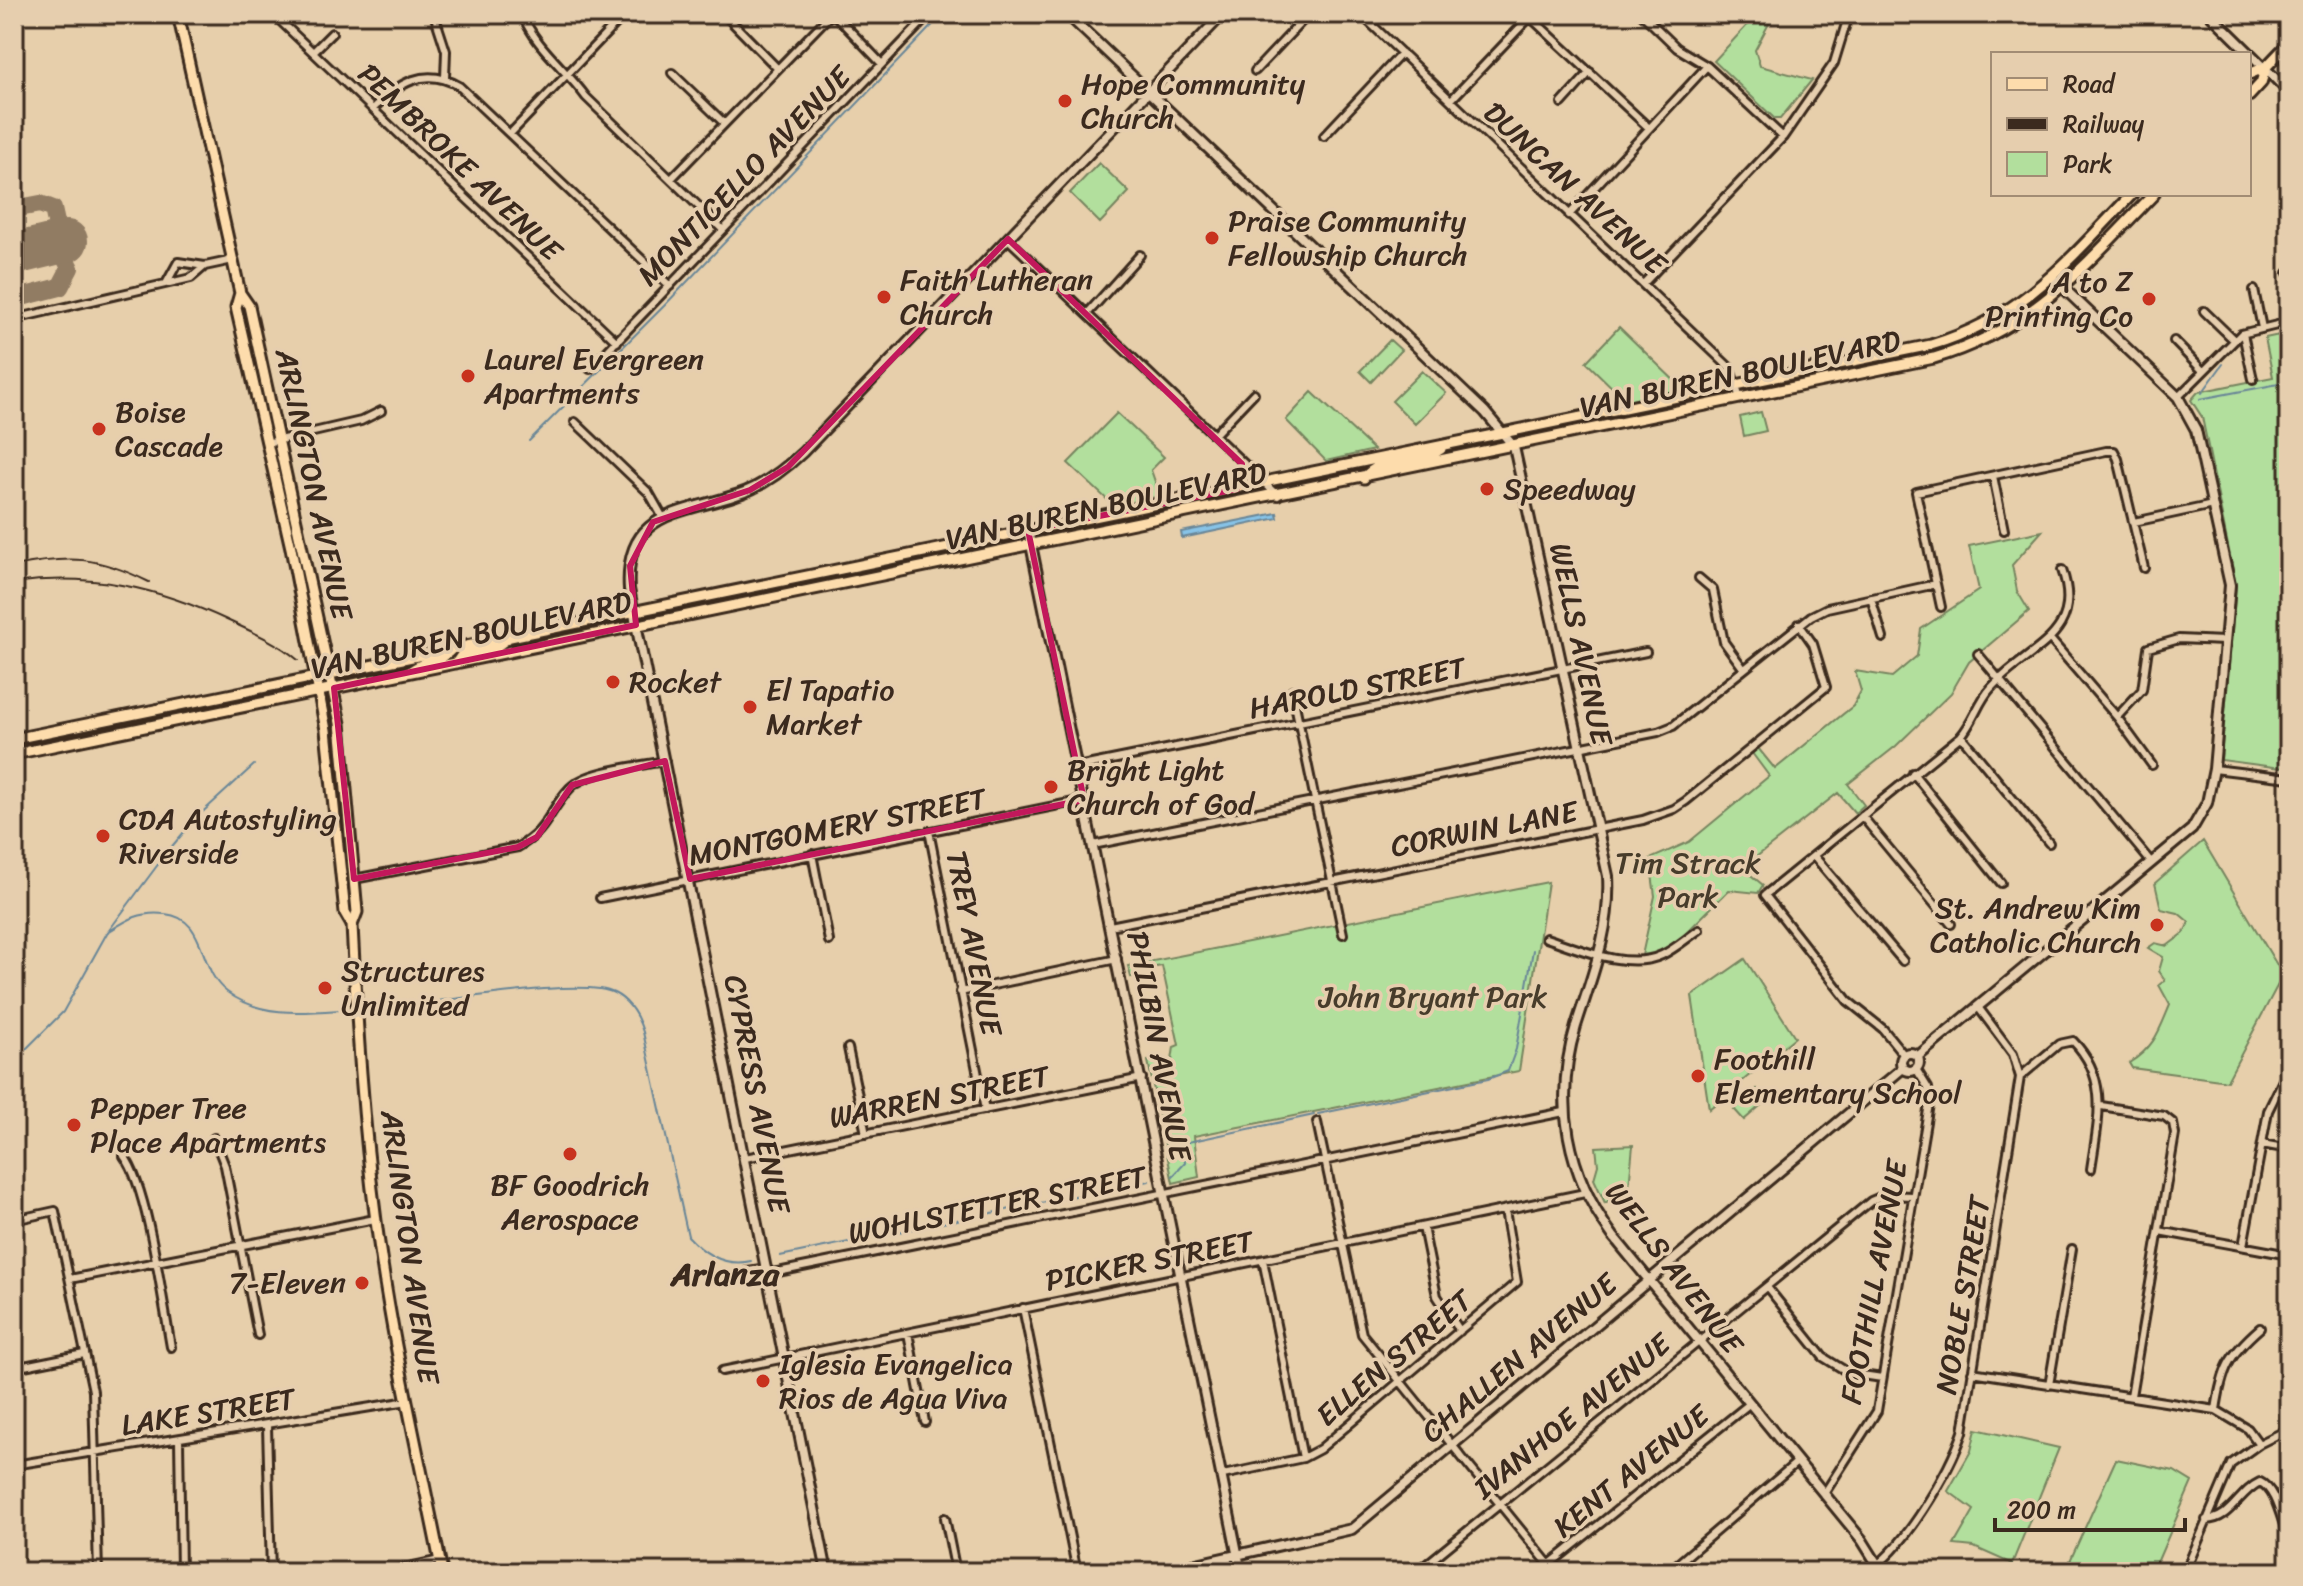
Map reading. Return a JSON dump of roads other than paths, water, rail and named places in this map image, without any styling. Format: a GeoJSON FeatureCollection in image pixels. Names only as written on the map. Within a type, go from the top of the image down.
{"type":"FeatureCollection","features":[{"type":"Feature","properties":{"kind":"main road","name":"ARLINGTON AVENUE"},"geometry":{"type":"LineString","coordinates":[[178,14],[240,293],[249,306],[280,439],[334,688],[342,739],[357,912],[352,925],[375,1219],[442,1572]]}},
{"type":"Feature","properties":{"kind":"main road"},"geometry":{"type":"LineString","coordinates":[[2251,73],[2266,67],[2289,43]]}},
{"type":"Feature","properties":{"kind":"main road"},"geometry":{"type":"LineString","coordinates":[[2251,94],[2261,83],[2266,67]]}},
{"type":"Feature","properties":{"kind":"main road","name":"VAN BUREN BOULEVARD"},"geometry":{"type":"LineString","coordinates":[[14,739],[316,674],[1237,489],[1936,344],[1978,329],[2025,301],[2130,196]]}},
{"type":"Feature","properties":{"kind":"main road","name":"VAN BUREN BOULEVARD"},"geometry":{"type":"LineString","coordinates":[[14,754],[1278,496],[1947,354],[1993,335],[2036,310],[2063,287],[2152,196]]}},
{"type":"Feature","properties":{"kind":"main road","name":"ARLINGTON AVENUE"},"geometry":{"type":"LineString","coordinates":[[240,293],[236,307],[316,674],[339,842],[345,913],[352,925]]}},
{"type":"Feature","properties":{"kind":"main road"},"geometry":{"type":"LineString","coordinates":[[1993,335],[1995,325],[2018,311],[2025,301]]}},
{"type":"Feature","properties":{"kind":"main road"},"geometry":{"type":"LineString","coordinates":[[1892,367],[1893,360],[1926,351],[1936,344]]}},
{"type":"Feature","properties":{"kind":"main road"},"geometry":{"type":"LineString","coordinates":[[1364,478],[1377,467],[1430,456],[1446,445]]}},
{"type":"Feature","properties":{"kind":"main road"},"geometry":{"type":"LineString","coordinates":[[826,571],[829,586]]}},
{"type":"Feature","properties":{"kind":"main road"},"geometry":{"type":"LineString","coordinates":[[456,663],[463,653],[497,646],[513,635]]}},
{"type":"Feature","properties":{"kind":"main road"},"geometry":{"type":"LineString","coordinates":[[410,672],[423,662],[446,656],[453,648]]}},
{"type":"Feature","properties":{"kind":"main road"},"geometry":{"type":"LineString","coordinates":[[339,842],[346,878],[354,879]]}},
{"type":"Feature","properties":{"kind":"street"},"geometry":{"type":"LineString","coordinates":[[14,16],[22,14]]}},
{"type":"Feature","properties":{"kind":"street","name":"PEMBROKE AVENUE"},"geometry":{"type":"LineString","coordinates":[[273,14],[617,342]]}},
{"type":"Feature","properties":{"kind":"street"},"geometry":{"type":"LineString","coordinates":[[434,14],[446,51],[445,78]]}},
{"type":"Feature","properties":{"kind":"street"},"geometry":{"type":"LineString","coordinates":[[522,14],[538,45],[568,73],[586,97],[723,230]]}},
{"type":"Feature","properties":{"kind":"street"},"geometry":{"type":"LineString","coordinates":[[510,134],[625,14]]}},
{"type":"Feature","properties":{"kind":"street"},"geometry":{"type":"LineString","coordinates":[[671,179],[833,14],[882,64]]}},
{"type":"Feature","properties":{"kind":"street","name":"MONTICELLO AVENUE"},"geometry":{"type":"LineString","coordinates":[[590,369],[930,14]]}},
{"type":"Feature","properties":{"kind":"street","name":"WELLS AVENUE"},"geometry":{"type":"LineString","coordinates":[[1067,14],[1505,433],[1514,447],[1598,829],[1609,902],[1600,955],[1570,1045],[1564,1112],[1569,1142],[1585,1193],[1606,1227],[1824,1494],[1881,1569]]}},
{"type":"Feature","properties":{"kind":"street"},"geometry":{"type":"LineString","coordinates":[[575,422],[649,493],[662,516],[741,494],[788,467],[1223,14]]}},
{"type":"Feature","properties":{"kind":"street"},"geometry":{"type":"LineString","coordinates":[[1255,71],[1306,17],[1303,14]]}},
{"type":"Feature","properties":{"kind":"street"},"geometry":{"type":"LineString","coordinates":[[1642,14],[1677,48],[1707,66],[1783,137]]}},
{"type":"Feature","properties":{"kind":"street"},"geometry":{"type":"LineString","coordinates":[[1644,283],[1783,137],[1834,63],[1849,14]]}},
{"type":"Feature","properties":{"kind":"street"},"geometry":{"type":"LineString","coordinates":[[2210,14],[2250,52]]}},
{"type":"Feature","properties":{"kind":"street"},"geometry":{"type":"LineString","coordinates":[[725,15],[777,68]]}},
{"type":"Feature","properties":{"kind":"street"},"geometry":{"type":"LineString","coordinates":[[1451,100],[1528,16],[1649,128]]}},
{"type":"Feature","properties":{"kind":"street","name":"DUNCAN AVENUE"},"geometry":{"type":"LineString","coordinates":[[1366,19],[1729,367],[1740,398]]}},
{"type":"Feature","properties":{"kind":"street"},"geometry":{"type":"LineString","coordinates":[[313,52],[332,33]]}},
{"type":"Feature","properties":{"kind":"street"},"geometry":{"type":"LineString","coordinates":[[1324,136],[1402,53]]}},
{"type":"Feature","properties":{"kind":"street"},"geometry":{"type":"LineString","coordinates":[[2251,53],[2289,92]]}},
{"type":"Feature","properties":{"kind":"street"},"geometry":{"type":"LineString","coordinates":[[1569,215],[1707,66]]}},
{"type":"Feature","properties":{"kind":"street"},"geometry":{"type":"LineString","coordinates":[[1562,103],[1590,72]]}},
{"type":"Feature","properties":{"kind":"street"},"geometry":{"type":"LineString","coordinates":[[672,73],[724,123]]}},
{"type":"Feature","properties":{"kind":"street"},"geometry":{"type":"LineString","coordinates":[[373,109],[406,81],[445,78],[459,86],[670,286]]}},
{"type":"Feature","properties":{"kind":"street"},"geometry":{"type":"LineString","coordinates":[[1008,239],[1215,434],[1242,464],[1267,482],[1278,496]]}},
{"type":"Feature","properties":{"kind":"street"},"geometry":{"type":"LineString","coordinates":[[1087,314],[1140,255]]}},
{"type":"Feature","properties":{"kind":"street"},"geometry":{"type":"LineString","coordinates":[[167,282],[178,262],[205,266],[233,260]]}},
{"type":"Feature","properties":{"kind":"street"},"geometry":{"type":"LineString","coordinates":[[14,319],[191,278],[205,266]]}},
{"type":"Feature","properties":{"kind":"street"},"geometry":{"type":"LineString","coordinates":[[1904,1055],[1903,1068],[1916,1069],[1917,1057],[2200,819],[2214,769],[2230,585],[2196,430],[2178,397],[2052,277]]}},
{"type":"Feature","properties":{"kind":"street"},"geometry":{"type":"LineString","coordinates":[[2254,290],[2262,328]]}},
{"type":"Feature","properties":{"kind":"street"},"geometry":{"type":"LineString","coordinates":[[2204,311],[2234,340]]}},
{"type":"Feature","properties":{"kind":"street"},"geometry":{"type":"LineString","coordinates":[[2178,397],[2234,340],[2243,334],[2289,322]]}},
{"type":"Feature","properties":{"kind":"street"},"geometry":{"type":"LineString","coordinates":[[2243,334],[2253,379]]}},
{"type":"Feature","properties":{"kind":"street"},"geometry":{"type":"LineString","coordinates":[[2174,341],[2203,371]]}},
{"type":"Feature","properties":{"kind":"street"},"geometry":{"type":"LineString","coordinates":[[1215,434],[1254,393]]}},
{"type":"Feature","properties":{"kind":"street"},"geometry":{"type":"LineString","coordinates":[[266,443],[361,421],[381,411]]}},
{"type":"Feature","properties":{"kind":"street"},"geometry":{"type":"LineString","coordinates":[[1941,607],[1916,492],[2114,451],[2144,568]]}},
{"type":"Feature","properties":{"kind":"street"},"geometry":{"type":"LineString","coordinates":[[1237,489],[1243,475],[1242,464]]}},
{"type":"Feature","properties":{"kind":"street"},"geometry":{"type":"LineString","coordinates":[[1993,476],[2004,530]]}},
{"type":"Feature","properties":{"kind":"street"},"geometry":{"type":"LineString","coordinates":[[2134,522],[2213,505]]}},
{"type":"Feature","properties":{"kind":"street","name":"CYPRESS AVENUE"},"geometry":{"type":"LineString","coordinates":[[662,516],[642,536],[633,552],[628,578],[827,1572]]}},
{"type":"Feature","properties":{"kind":"street","name":"PHILBIN AVENUE"},"geometry":{"type":"LineString","coordinates":[[1028,530],[1241,1572]]}},
{"type":"Feature","properties":{"kind":"street"},"geometry":{"type":"LineString","coordinates":[[1904,1055],[1883,1029],[1848,1001],[1765,895],[1961,736],[1990,689],[2050,639],[2068,611],[2067,586],[2062,570]]}},
{"type":"Feature","properties":{"kind":"street"},"geometry":{"type":"LineString","coordinates":[[1699,578],[1713,590],[1724,642],[1743,668]]}},
{"type":"Feature","properties":{"kind":"street"},"geometry":{"type":"LineString","coordinates":[[1093,845],[1658,732],[1673,726],[1799,624],[1827,608],[1936,584]]}},
{"type":"Feature","properties":{"kind":"street"},"geometry":{"type":"LineString","coordinates":[[1871,598],[1883,638]]}},
{"type":"Feature","properties":{"kind":"street","name":"CORWIN LANE"},"geometry":{"type":"LineString","coordinates":[[1110,926],[1598,829],[1674,809],[1826,687],[1813,644],[1799,624]]}},
{"type":"Feature","properties":{"kind":"street"},"geometry":{"type":"LineString","coordinates":[[2050,639],[2117,717],[2152,765]]}},
{"type":"Feature","properties":{"kind":"street"},"geometry":{"type":"LineString","coordinates":[[2117,717],[2142,690],[2148,648],[2179,639],[2224,641]]}},
{"type":"Feature","properties":{"kind":"street","name":"HAROLD STREET"},"geometry":{"type":"LineString","coordinates":[[1077,767],[1646,652]]}},
{"type":"Feature","properties":{"kind":"street"},"geometry":{"type":"LineString","coordinates":[[1978,654],[2151,862]]}},
{"type":"Feature","properties":{"kind":"street"},"geometry":{"type":"LineString","coordinates":[[1292,690],[1343,934]]}},
{"type":"Feature","properties":{"kind":"street"},"geometry":{"type":"LineString","coordinates":[[1961,736],[2049,843]]}},
{"type":"Feature","properties":{"kind":"street"},"geometry":{"type":"LineString","coordinates":[[354,879],[518,847],[537,837],[572,785],[589,777],[665,761]]}},
{"type":"Feature","properties":{"kind":"street"},"geometry":{"type":"LineString","coordinates":[[2214,769],[2289,778]]}},
{"type":"Feature","properties":{"kind":"street"},"geometry":{"type":"LineString","coordinates":[[1913,773],[2001,883]]}},
{"type":"Feature","properties":{"kind":"street","name":"MONTGOMERY STREET"},"geometry":{"type":"LineString","coordinates":[[600,898],[1084,800]]}},
{"type":"Feature","properties":{"kind":"street"},"geometry":{"type":"LineString","coordinates":[[1862,816],[1951,924]]}},
{"type":"Feature","properties":{"kind":"street","name":"TREY AVENUE"},"geometry":{"type":"LineString","coordinates":[[929,831],[985,1110]]}},
{"type":"Feature","properties":{"kind":"street"},"geometry":{"type":"LineString","coordinates":[[812,854],[829,941]]}},
{"type":"Feature","properties":{"kind":"street"},"geometry":{"type":"LineString","coordinates":[[1814,856],[1903,961]]}},
{"type":"Feature","properties":{"kind":"street"},"geometry":{"type":"LineString","coordinates":[[1546,938],[1600,955],[1638,960],[1662,955],[1699,930]]}},
{"type":"Feature","properties":{"kind":"street"},"geometry":{"type":"LineString","coordinates":[[960,992],[1117,959]]}},
{"type":"Feature","properties":{"kind":"street"},"geometry":{"type":"LineString","coordinates":[[1978,1007],[2013,1054],[2020,1077],[2059,1044],[2073,1041],[2097,1076],[2101,1106],[2091,1169]]}},
{"type":"Feature","properties":{"kind":"street"},"geometry":{"type":"LineString","coordinates":[[848,1048],[866,1134]]}},
{"type":"Feature","properties":{"kind":"street"},"geometry":{"type":"LineString","coordinates":[[1904,1055],[1911,1053],[1917,1057]]}},
{"type":"Feature","properties":{"kind":"street","name":"CHALLEN AVENUE"},"geometry":{"type":"LineString","coordinates":[[1161,1572],[1352,1529],[1903,1068]]}},
{"type":"Feature","properties":{"kind":"street"},"geometry":{"type":"LineString","coordinates":[[2243,1246],[2270,1105],[2289,1068]]}},
{"type":"Feature","properties":{"kind":"street","name":"FOOTHILL AVENUE"},"geometry":{"type":"LineString","coordinates":[[1824,1494],[1877,1411],[1930,1096],[1924,1079],[1916,1069]]}},
{"type":"Feature","properties":{"kind":"street","name":"NOBLE STREET"},"geometry":{"type":"LineString","coordinates":[[1866,1572],[1881,1569],[1949,1465],[1963,1432],[2020,1077]]}},
{"type":"Feature","properties":{"kind":"street","name":"WARREN STREET"},"geometry":{"type":"LineString","coordinates":[[745,1158],[1142,1078]]}},
{"type":"Feature","properties":{"kind":"street"},"geometry":{"type":"LineString","coordinates":[[2101,1106],[2164,1116],[2173,1123],[2175,1134],[2131,1396]]}},
{"type":"Feature","properties":{"kind":"street","name":"WOHLSTETTER STREET"},"geometry":{"type":"LineString","coordinates":[[748,1271],[768,1271],[1564,1112]]}},
{"type":"Feature","properties":{"kind":"street"},"geometry":{"type":"LineString","coordinates":[[1317,1122],[1362,1334],[1555,1572]]}},
{"type":"Feature","properties":{"kind":"street"},"geometry":{"type":"LineString","coordinates":[[214,1138],[225,1166],[258,1335]]}},
{"type":"Feature","properties":{"kind":"street"},"geometry":{"type":"LineString","coordinates":[[2262,1144],[2289,1149]]}},
{"type":"Feature","properties":{"kind":"street"},"geometry":{"type":"LineString","coordinates":[[124,1156],[131,1165],[141,1196],[171,1347]]}},
{"type":"Feature","properties":{"kind":"street","name":"PICKER STREET"},"geometry":{"type":"LineString","coordinates":[[722,1371],[1585,1193]]}},
{"type":"Feature","properties":{"kind":"street","name":"IVANHOE AVENUE"},"geometry":{"type":"LineString","coordinates":[[1417,1572],[1871,1201],[1885,1195],[1912,1196]]}},
{"type":"Feature","properties":{"kind":"street","name":"ELLEN STREET"},"geometry":{"type":"LineString","coordinates":[[1223,1475],[1303,1458],[1320,1449],[1517,1282],[1505,1210]]}},
{"type":"Feature","properties":{"kind":"street"},"geometry":{"type":"LineString","coordinates":[[14,1220],[55,1211],[93,1391],[98,1572]]}},
{"type":"Feature","properties":{"kind":"street"},"geometry":{"type":"LineString","coordinates":[[70,1279],[375,1219]]}},
{"type":"Feature","properties":{"kind":"street"},"geometry":{"type":"LineString","coordinates":[[1423,1227],[1437,1296],[1460,1331]]}},
{"type":"Feature","properties":{"kind":"street"},"geometry":{"type":"LineString","coordinates":[[2159,1231],[2289,1255]]}},
{"type":"Feature","properties":{"kind":"street"},"geometry":{"type":"LineString","coordinates":[[2049,1385],[2072,1249]]}},
{"type":"Feature","properties":{"kind":"street"},"geometry":{"type":"LineString","coordinates":[[1263,1260],[1303,1458]]}},
{"type":"Feature","properties":{"kind":"street"},"geometry":{"type":"LineString","coordinates":[[1767,1287],[1823,1357],[1849,1373],[1882,1378]]}},
{"type":"Feature","properties":{"kind":"street"},"geometry":{"type":"LineString","coordinates":[[1023,1308],[1077,1572]]}},
{"type":"Feature","properties":{"kind":"street"},"geometry":{"type":"LineString","coordinates":[[2216,1410],[2221,1379],[2233,1352],[2260,1328]]}},
{"type":"Feature","properties":{"kind":"street"},"geometry":{"type":"LineString","coordinates":[[908,1333],[925,1422]]}},
{"type":"Feature","properties":{"kind":"street"},"geometry":{"type":"LineString","coordinates":[[14,1368],[84,1354]]}},
{"type":"Feature","properties":{"kind":"street"},"geometry":{"type":"LineString","coordinates":[[1972,1372],[2216,1410],[2248,1429],[2259,1444]]}},
{"type":"Feature","properties":{"kind":"street","name":"LAKE STREET"},"geometry":{"type":"LineString","coordinates":[[14,1465],[408,1401]]}},
{"type":"Feature","properties":{"kind":"street","name":"KENT AVENUE"},"geometry":{"type":"LineString","coordinates":[[1540,1572],[1749,1404]]}},
{"type":"Feature","properties":{"kind":"street"},"geometry":{"type":"LineString","coordinates":[[267,1426],[271,1572]]}},
{"type":"Feature","properties":{"kind":"street"},"geometry":{"type":"LineString","coordinates":[[2185,1572],[2231,1464],[2259,1444],[2289,1429]]}},
{"type":"Feature","properties":{"kind":"street"},"geometry":{"type":"LineString","coordinates":[[179,1439],[181,1572]]}},
{"type":"Feature","properties":{"kind":"street"},"geometry":{"type":"LineString","coordinates":[[1668,1572],[1797,1462]]}},
{"type":"Feature","properties":{"kind":"street"},"geometry":{"type":"LineString","coordinates":[[2206,1520],[2224,1515],[2248,1488],[2260,1482],[2270,1487],[2289,1539]]}},
{"type":"Feature","properties":{"kind":"street"},"geometry":{"type":"LineString","coordinates":[[945,1518],[956,1572]]}},
{"type":"Feature","properties":{"kind":"street"},"geometry":{"type":"LineString","coordinates":[[385,1572],[440,1560]]}},
{"type":"Feature","properties":{"kind":"water"},"geometry":{"type":"Polygon","coordinates":[[[1277,513],[1278,518],[1182,538],[1181,532],[1277,513]]]}},
{"type":"Feature","properties":{"kind":"waterway"},"geometry":{"type":"LineString","coordinates":[[529,441],[664,306],[943,14]]}},
{"type":"Feature","properties":{"kind":"waterway"},"geometry":{"type":"LineString","coordinates":[[2202,393],[2223,364]]}},
{"type":"Feature","properties":{"kind":"waterway"},"geometry":{"type":"LineString","coordinates":[[2200,399],[2289,382]]}},
{"type":"Feature","properties":{"kind":"waterway"},"geometry":{"type":"LineString","coordinates":[[14,1061],[63,1012],[107,933],[168,851],[196,818],[254,765]]}},
{"type":"Feature","properties":{"kind":"waterway"},"geometry":{"type":"LineString","coordinates":[[108,932],[142,915],[156,913],[179,918],[196,935],[217,982],[240,1000],[281,1012],[340,1010]]}},
{"type":"Feature","properties":{"kind":"waterway"},"geometry":{"type":"LineString","coordinates":[[1318,1114],[1488,1079],[1508,1071],[1516,1049],[1533,950]]}},
{"type":"Feature","properties":{"kind":"waterway"},"geometry":{"type":"LineString","coordinates":[[422,1003],[578,988],[599,989],[620,996],[633,1010],[643,1032],[688,1236],[716,1258],[733,1262],[751,1261]]}},
{"type":"Feature","properties":{"kind":"waterway"},"geometry":{"type":"LineString","coordinates":[[1173,1176],[1185,1163],[1184,1148],[1188,1142],[1314,1115]]}},
{"type":"Feature","properties":{"kind":"waterway"},"geometry":{"type":"LineString","coordinates":[[780,1256],[1149,1181]]}},
{"type":"Feature","properties":{"kind":"railway"},"geometry":{"type":"LineString","coordinates":[[14,566],[51,560],[83,560],[114,567],[149,582]]}},
{"type":"Feature","properties":{"kind":"railway"},"geometry":{"type":"LineString","coordinates":[[14,583],[97,581],[151,592],[203,609],[238,625],[274,643],[298,660]]}},
{"type":"Feature","properties":{"kind":"place","name":"Hope Community Church"},"geometry":{"type":"Point","coordinates":[1065,101]}},
{"type":"Feature","properties":{"kind":"place","name":"Praise Community Fellowship Church"},"geometry":{"type":"Point","coordinates":[1212,238]}},
{"type":"Feature","properties":{"kind":"place","name":"Faith Lutheran Church"},"geometry":{"type":"Point","coordinates":[884,297]}},
{"type":"Feature","properties":{"kind":"place","name":"A to Z Printing Co"},"geometry":{"type":"Point","coordinates":[2149,299]}},
{"type":"Feature","properties":{"kind":"place","name":"Laurel Evergreen Apartments"},"geometry":{"type":"Point","coordinates":[468,376]}},
{"type":"Feature","properties":{"kind":"place","name":"Boise Cascade"},"geometry":{"type":"Point","coordinates":[99,429]}},
{"type":"Feature","properties":{"kind":"place","name":"Speedway"},"geometry":{"type":"Point","coordinates":[1487,489]}},
{"type":"Feature","properties":{"kind":"place","name":"Rocket"},"geometry":{"type":"Point","coordinates":[613,682]}},
{"type":"Feature","properties":{"kind":"place","name":"El Tapatio Market"},"geometry":{"type":"Point","coordinates":[750,707]}},
{"type":"Feature","properties":{"kind":"place","name":"Bright Light Church of God"},"geometry":{"type":"Point","coordinates":[1051,787]}},
{"type":"Feature","properties":{"kind":"place","name":"CDA Autostyling Riverside"},"geometry":{"type":"Point","coordinates":[103,836]}},
{"type":"Feature","properties":{"kind":"place","name":"St. Andrew Kim Catholic Church"},"geometry":{"type":"Point","coordinates":[2157,925]}},
{"type":"Feature","properties":{"kind":"place","name":"Structures Unlimited"},"geometry":{"type":"Point","coordinates":[325,988]}},
{"type":"Feature","properties":{"kind":"place","name":"Foothill Elementary School"},"geometry":{"type":"Point","coordinates":[1698,1076]}},
{"type":"Feature","properties":{"kind":"place","name":"Pepper Tree Place Apartments"},"geometry":{"type":"Point","coordinates":[74,1125]}},
{"type":"Feature","properties":{"kind":"place","name":"BF Goodrich Aerospace"},"geometry":{"type":"Point","coordinates":[570,1154]}},
{"type":"Feature","properties":{"kind":"place","name":"7-Eleven"},"geometry":{"type":"Point","coordinates":[362,1283]}},
{"type":"Feature","properties":{"kind":"place","name":"Iglesia Evangelica Rios de Agua Viva"},"geometry":{"type":"Point","coordinates":[763,1381]}},
{"type":"Feature","properties":{"kind":"district","name":"Arlanza"},"geometry":{"type":"Point","coordinates":[725,1274]}},
{"type":"Feature","properties":{"kind":"park label","name":"Tim Strack Park"},"geometry":{"type":"Point","coordinates":[1688,880]}},
{"type":"Feature","properties":{"kind":"park label","name":"John Bryant Park"},"geometry":{"type":"Point","coordinates":[1433,997]}}]}
